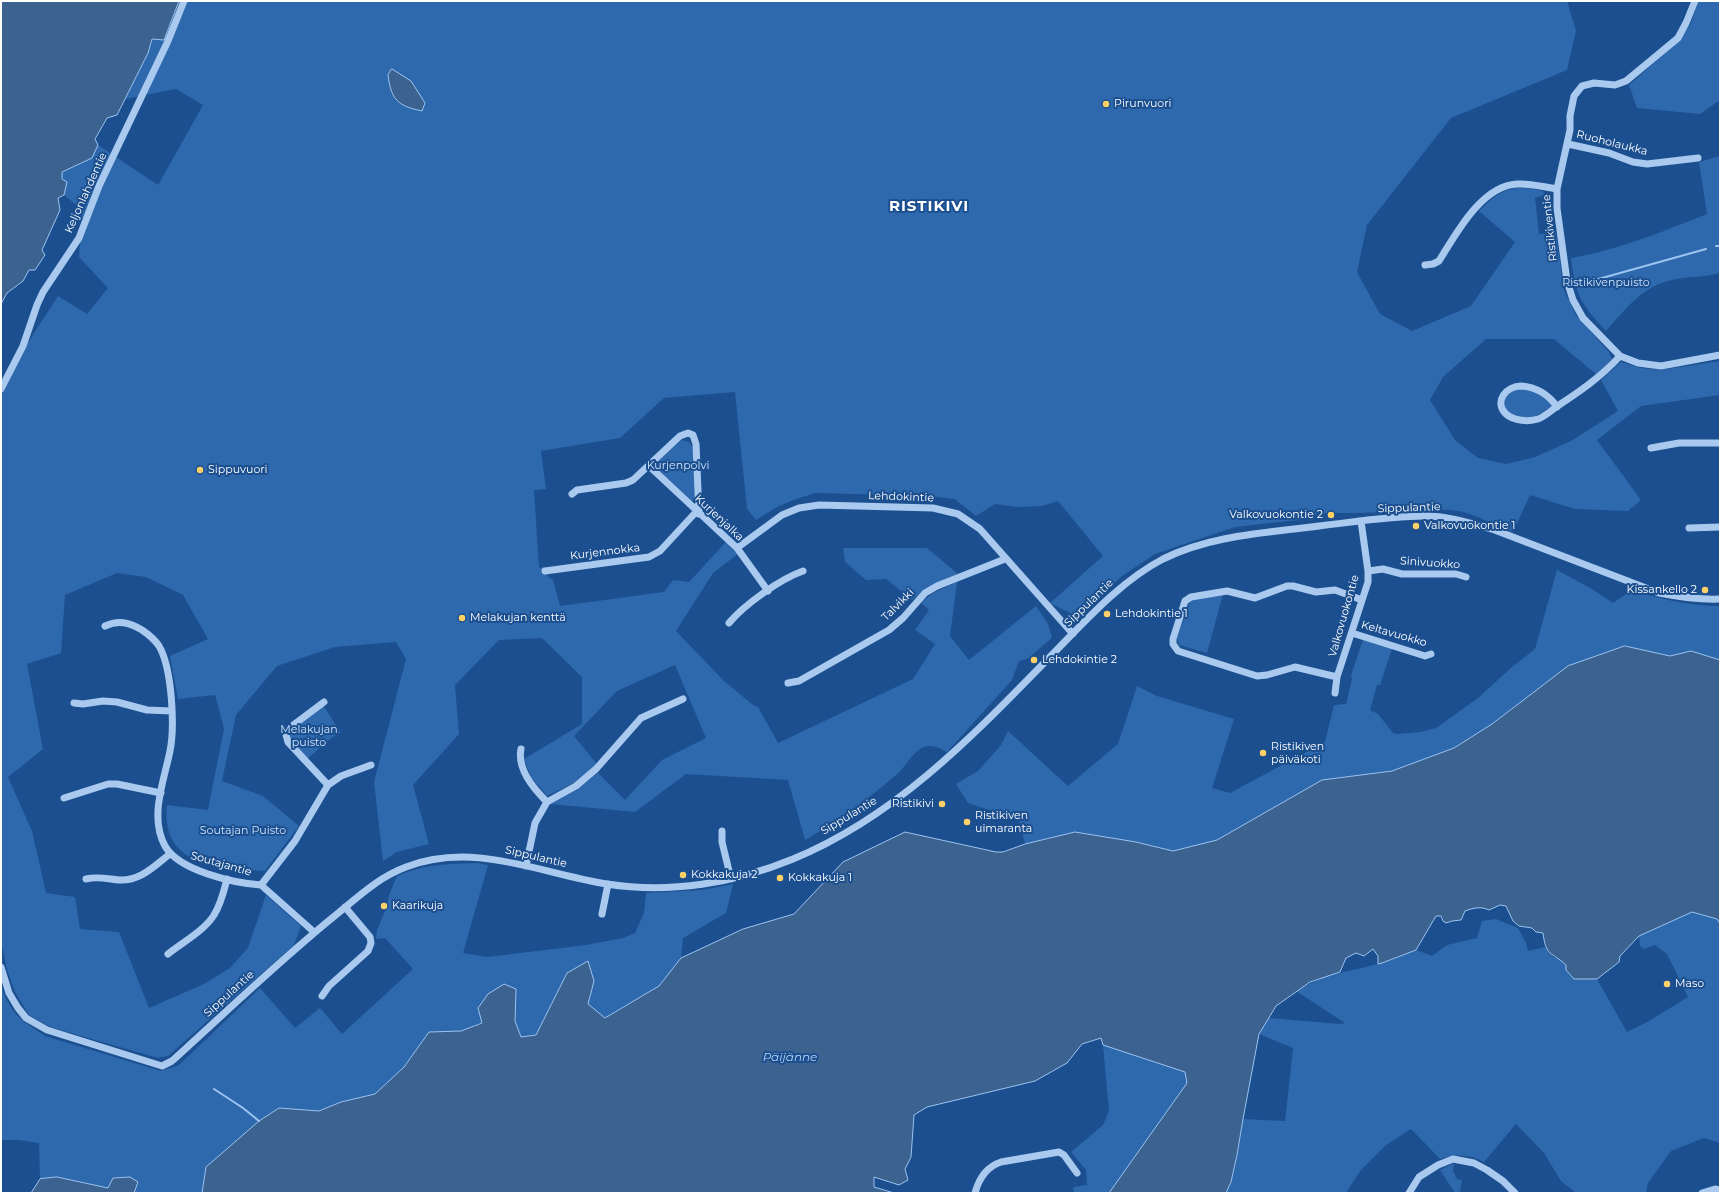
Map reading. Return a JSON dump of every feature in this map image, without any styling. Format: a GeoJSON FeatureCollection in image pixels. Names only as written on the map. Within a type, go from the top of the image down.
{"type":"FeatureCollection","features":[{"type":"Feature","properties":{"kind":"street","name":"Keljonlahdentie"},"geometry":{"type":"LineString","coordinates":[[1,389],[23,346],[43,292],[79,238],[100,186],[168,41],[184,1]]}},
{"type":"Feature","properties":{"kind":"street","name":"Ristikiventie"},"geometry":{"type":"LineString","coordinates":[[1695,1],[1678,38],[1626,81],[1616,85],[1594,83],[1582,86],[1574,96],[1570,116],[1568,144],[1557,189],[1557,208],[1567,281],[1573,300],[1583,318],[1620,356],[1638,363],[1661,366],[1720,355]]}},
{"type":"Feature","properties":{"kind":"street","name":"Ruoholaukka"},"geometry":{"type":"LineString","coordinates":[[1568,144],[1609,153],[1633,162],[1647,164],[1698,158]]}},
{"type":"Feature","properties":{"kind":"street"},"geometry":{"type":"LineString","coordinates":[[1425,265],[1433,264],[1439,261],[1468,217],[1488,195],[1502,187],[1515,184],[1529,184],[1557,189]]}},
{"type":"Feature","properties":{"kind":"street"},"geometry":{"type":"LineString","coordinates":[[1557,407],[1544,393],[1523,386],[1515,386],[1508,389],[1503,394],[1501,400],[1502,407],[1506,414],[1513,418],[1527,421],[1540,418],[1557,407],[1588,386],[1609,368],[1620,356]]}},
{"type":"Feature","properties":{"kind":"street"},"geometry":{"type":"LineString","coordinates":[[572,494],[577,490],[626,483],[633,480],[680,436],[688,432],[693,434],[696,444],[698,513]]}},
{"type":"Feature","properties":{"kind":"street"},"geometry":{"type":"LineString","coordinates":[[1651,448],[1679,443],[1720,443]]}},
{"type":"Feature","properties":{"kind":"street","name":"Kurjenjalka"},"geometry":{"type":"LineString","coordinates":[[649,466],[737,548],[768,591]]}},
{"type":"Feature","properties":{"kind":"street","name":"Lehdokintie"},"geometry":{"type":"LineString","coordinates":[[737,548],[782,516],[799,508],[819,505],[933,508],[958,514],[980,529],[1073,634]]}},
{"type":"Feature","properties":{"kind":"street","name":"Kurjennokka"},"geometry":{"type":"LineString","coordinates":[[545,570],[649,557],[660,551],[698,513]]}},
{"type":"Feature","properties":{"kind":"street","name":"Sippulantie"},"geometry":{"type":"LineString","coordinates":[[1,967],[9,993],[26,1018],[58,1034],[162,1066],[172,1061],[314,932],[369,887],[408,866],[432,859],[459,856],[479,857],[608,884],[635,887],[669,888],[731,879],[771,867],[820,847],[851,830],[890,804],[925,777],[967,741],[1126,582],[1160,561],[1195,546],[1229,537],[1361,521],[1425,516],[1464,521],[1492,529],[1659,593],[1706,600],[1720,599]]}},
{"type":"Feature","properties":{"kind":"street","name":"Valkovuokontie"},"geometry":{"type":"LineString","coordinates":[[1335,693],[1337,677],[1368,582],[1368,571],[1361,521]]}},
{"type":"Feature","properties":{"kind":"street"},"geometry":{"type":"LineString","coordinates":[[1689,528],[1699,529],[1720,527]]}},
{"type":"Feature","properties":{"kind":"street","name":"Talvikki"},"geometry":{"type":"LineString","coordinates":[[788,683],[799,681],[890,630],[925,593],[938,586],[1005,559]]}},
{"type":"Feature","properties":{"kind":"street","name":"Sinivuokko"},"geometry":{"type":"LineString","coordinates":[[1368,571],[1383,569],[1402,574],[1456,574],[1466,577]]}},
{"type":"Feature","properties":{"kind":"street"},"geometry":{"type":"LineString","coordinates":[[729,623],[737,613],[768,591],[792,575],[803,571]]}},
{"type":"Feature","properties":{"kind":"street"},"geometry":{"type":"LineString","coordinates":[[1337,677],[1295,667],[1258,676],[1178,651],[1173,644],[1172,639],[1185,601],[1191,597],[1227,591],[1250,598],[1255,598],[1287,586],[1293,586],[1316,592],[1335,590],[1362,600]]}},
{"type":"Feature","properties":{"kind":"street","name":"Soutajantie"},"geometry":{"type":"LineString","coordinates":[[105,626],[114,622],[134,625],[148,634],[159,646],[165,659],[173,730],[158,816],[160,834],[170,854],[182,864],[197,871],[249,884],[261,885],[314,932]]}},
{"type":"Feature","properties":{"kind":"street","name":"Keltavuokko"},"geometry":{"type":"LineString","coordinates":[[1352,633],[1425,656],[1431,654]]}},
{"type":"Feature","properties":{"kind":"street"},"geometry":{"type":"LineString","coordinates":[[526,866],[535,823],[547,802],[576,786],[596,769],[641,718],[683,699]]}},
{"type":"Feature","properties":{"kind":"street"},"geometry":{"type":"LineString","coordinates":[[74,703],[83,704],[104,701],[117,702],[147,710],[172,711]]}},
{"type":"Feature","properties":{"kind":"street"},"geometry":{"type":"LineString","coordinates":[[324,702],[288,729],[286,735],[288,742],[328,785]]}},
{"type":"Feature","properties":{"kind":"street"},"geometry":{"type":"LineString","coordinates":[[521,749],[520,756],[524,771],[534,788],[547,802]]}},
{"type":"Feature","properties":{"kind":"street"},"geometry":{"type":"LineString","coordinates":[[261,885],[294,841],[328,785],[341,776],[371,765]]}},
{"type":"Feature","properties":{"kind":"street"},"geometry":{"type":"LineString","coordinates":[[64,798],[108,784],[117,784],[161,793]]}},
{"type":"Feature","properties":{"kind":"street"},"geometry":{"type":"LineString","coordinates":[[722,831],[722,842],[731,879]]}},
{"type":"Feature","properties":{"kind":"street"},"geometry":{"type":"LineString","coordinates":[[86,879],[94,877],[120,880],[136,878],[144,874],[170,854]]}},
{"type":"Feature","properties":{"kind":"street"},"geometry":{"type":"LineString","coordinates":[[168,954],[204,927],[214,916],[220,904],[227,879]]}},
{"type":"Feature","properties":{"kind":"street"},"geometry":{"type":"LineString","coordinates":[[602,914],[608,884]]}},
{"type":"Feature","properties":{"kind":"street"},"geometry":{"type":"LineString","coordinates":[[322,996],[329,986],[368,951],[371,943],[370,937],[345,907]]}},
{"type":"Feature","properties":{"kind":"street"},"geometry":{"type":"LineString","coordinates":[[975,1193],[977,1183],[986,1170],[993,1164],[1001,1162],[1059,1152],[1064,1155],[1077,1173]]}},
{"type":"Feature","properties":{"kind":"street"},"geometry":{"type":"LineString","coordinates":[[1409,1193],[1419,1177],[1438,1165],[1452,1159],[1474,1163],[1488,1170],[1503,1181],[1515,1193]]}},
{"type":"Feature","properties":{"kind":"street"},"geometry":{"type":"LineString","coordinates":[[1702,1193],[1716,1189],[1720,1190]]}},
{"type":"Feature","properties":{"kind":"green space","name":"Soutajan Puisto"},"geometry":{"type":"Polygon","coordinates":[[[187,1],[1567,1],[1576,31],[1567,70],[1451,118],[1367,225],[1357,272],[1380,314],[1412,331],[1471,306],[1515,242],[1479,211],[1494,198],[1508,190],[1523,188],[1543,191],[1544,195],[1535,198],[1539,234],[1556,233],[1564,290],[1576,315],[1609,352],[1612,359],[1597,375],[1554,339],[1486,339],[1443,377],[1430,400],[1455,440],[1478,458],[1506,464],[1535,457],[1571,441],[1618,411],[1601,380],[1621,362],[1641,368],[1661,370],[1720,361],[1720,395],[1641,406],[1597,440],[1641,500],[1628,511],[1575,509],[1530,495],[1513,532],[1479,517],[1459,511],[1434,509],[1326,513],[1307,519],[1235,527],[1155,554],[1122,576],[1076,616],[1050,603],[1103,556],[1058,501],[1042,506],[1017,507],[995,504],[976,516],[955,499],[927,496],[816,493],[777,507],[756,520],[747,509],[735,392],[664,398],[620,438],[541,451],[546,489],[534,490],[539,568],[546,567],[548,577],[553,580],[560,606],[664,592],[673,580],[689,582],[726,542],[738,554],[713,573],[676,631],[723,680],[753,705],[758,707],[778,743],[913,679],[935,644],[915,630],[929,610],[921,603],[938,591],[957,582],[950,636],[969,660],[1036,606],[1048,624],[1052,638],[1027,659],[1019,661],[1012,680],[947,752],[933,746],[927,746],[920,749],[899,772],[874,793],[841,818],[805,840],[788,780],[686,774],[635,812],[551,804],[577,790],[598,773],[625,800],[662,760],[706,738],[675,665],[617,691],[574,736],[597,764],[574,783],[547,796],[531,777],[524,759],[582,724],[582,677],[542,638],[499,640],[455,685],[459,734],[413,785],[429,844],[397,852],[383,861],[374,782],[406,659],[396,642],[335,647],[277,666],[236,715],[222,781],[263,796],[299,826],[265,871],[229,870],[202,863],[183,853],[171,838],[168,829],[167,805],[208,810],[224,729],[215,695],[178,699],[170,656],[208,639],[183,595],[146,577],[117,573],[65,595],[61,653],[27,664],[43,749],[8,777],[32,831],[46,893],[75,897],[80,929],[119,932],[149,1008],[204,984],[230,968],[248,948],[266,895],[301,926],[294,945],[168,1056],[158,1058],[50,1027],[29,1015],[15,992],[7,970],[1,941],[1,384],[58,296],[87,314],[108,288],[79,257],[82,210],[64,195],[67,182],[62,179],[62,171],[92,158],[98,145],[158,185],[203,105],[176,89],[125,99],[148,53],[152,39],[164,40],[187,1]]]}},
{"type":"Feature","properties":{"kind":"green space"},"geometry":{"type":"Polygon","coordinates":[[[1699,1],[1720,1],[1720,100],[1700,114],[1637,108],[1629,85],[1678,42],[1690,25],[1699,1]]]}},
{"type":"Feature","properties":{"kind":"green space","name":"Ristikivenpuisto"},"geometry":{"type":"Polygon","coordinates":[[[1720,156],[1720,273],[1707,276],[1674,279],[1658,284],[1641,295],[1626,308],[1606,331],[1585,306],[1577,290],[1571,258],[1606,250],[1657,234],[1707,214],[1699,162],[1720,156]]]}},
{"type":"Feature","properties":{"kind":"green space"},"geometry":{"type":"Polygon","coordinates":[[[1519,388],[1543,396],[1552,406],[1532,417],[1522,417],[1508,412],[1505,407],[1504,400],[1508,394],[1519,388]]]}},
{"type":"Feature","properties":{"kind":"green space","name":"Kurjenpolvi"},"geometry":{"type":"Polygon","coordinates":[[[682,440],[689,442],[694,449],[696,498],[692,501],[660,473],[657,468],[658,461],[682,440]]]}},
{"type":"Feature","properties":{"kind":"green space"},"geometry":{"type":"Polygon","coordinates":[[[843,548],[927,548],[958,574],[924,591],[912,600],[886,579],[866,580],[845,562],[843,548]]]}},
{"type":"Feature","properties":{"kind":"green space"},"geometry":{"type":"Polygon","coordinates":[[[1557,570],[1592,589],[1613,603],[1632,590],[1675,601],[1698,605],[1720,606],[1720,660],[1691,651],[1670,656],[1625,646],[1568,666],[1492,724],[1454,748],[1392,771],[1322,780],[1217,840],[1173,851],[1136,842],[1075,832],[1025,844],[1019,820],[968,803],[956,784],[978,771],[1001,745],[1008,731],[1068,786],[1118,744],[1137,686],[1157,696],[1234,719],[1212,788],[1230,793],[1325,742],[1334,705],[1346,704],[1352,679],[1351,676],[1363,639],[1392,649],[1380,685],[1377,685],[1370,710],[1378,714],[1393,733],[1420,732],[1436,728],[1478,698],[1512,667],[1535,649],[1557,570]]]}},
{"type":"Feature","properties":{"kind":"green space"},"geometry":{"type":"Polygon","coordinates":[[[1223,594],[1207,653],[1179,645],[1177,638],[1190,602],[1192,600],[1223,594]]]}},
{"type":"Feature","properties":{"kind":"green space","name":"Melakujan puisto"},"geometry":{"type":"Polygon","coordinates":[[[323,705],[341,733],[334,736],[307,759],[290,740],[289,734],[291,730],[323,705]]]}},
{"type":"Feature","properties":{"kind":"green space"},"geometry":{"type":"Polygon","coordinates":[[[477,863],[488,865],[463,953],[487,957],[586,945],[623,938],[635,933],[644,913],[646,893],[703,890],[733,884],[726,913],[683,938],[681,958],[659,986],[604,1018],[588,1004],[594,981],[567,973],[536,1035],[521,1038],[515,1021],[516,989],[482,1022],[461,1031],[429,1032],[404,1067],[375,1094],[341,1102],[319,1111],[279,1108],[206,1167],[202,1193],[134,1193],[138,1182],[108,1188],[58,1177],[40,1179],[39,1143],[19,1140],[1,1140],[1,985],[5,997],[14,1012],[23,1021],[45,1036],[161,1071],[179,1065],[260,988],[295,1028],[320,1008],[342,1034],[413,969],[385,938],[376,939],[377,930],[397,876],[427,867],[446,864],[477,863]]]}},
{"type":"Feature","properties":{"kind":"green space"},"geometry":{"type":"Polygon","coordinates":[[[1692,912],[1717,919],[1720,924],[1720,1143],[1704,1138],[1671,1151],[1648,1183],[1646,1193],[1576,1193],[1561,1181],[1544,1153],[1516,1124],[1484,1162],[1468,1156],[1452,1156],[1440,1159],[1411,1129],[1386,1145],[1360,1171],[1346,1193],[1226,1193],[1233,1175],[1243,1119],[1285,1121],[1293,1048],[1259,1034],[1269,1018],[1341,1024],[1345,1023],[1296,991],[1317,980],[1385,962],[1416,950],[1432,956],[1447,945],[1477,938],[1482,921],[1496,919],[1518,928],[1526,943],[1528,951],[1545,947],[1553,957],[1559,958],[1566,965],[1574,979],[1597,979],[1627,1032],[1649,1021],[1688,997],[1667,954],[1655,945],[1644,949],[1640,946],[1639,936],[1692,912]]]}},
{"type":"Feature","properties":{"kind":"green space"},"geometry":{"type":"Polygon","coordinates":[[[1103,1045],[1186,1072],[1187,1083],[1109,1193],[1074,1193],[1073,1187],[1087,1185],[1086,1170],[1071,1152],[1103,1125],[1109,1111],[1103,1045]]]}},
{"type":"Feature","properties":{"kind":"green space"},"geometry":{"type":"Polygon","coordinates":[[[1454,1163],[1453,1171],[1457,1179],[1462,1180],[1460,1191],[1462,1193],[1455,1193],[1440,1170],[1454,1163]]]}},
{"type":"Feature","properties":{"kind":"water"},"geometry":{"type":"Polygon","coordinates":[[[1,1],[179,1],[164,40],[152,39],[148,53],[117,115],[107,118],[95,139],[98,145],[92,158],[62,172],[62,179],[67,182],[64,195],[58,198],[60,210],[42,250],[45,255],[35,270],[29,270],[23,281],[7,293],[1,304],[1,1]]]}},
{"type":"Feature","properties":{"kind":"water"},"geometry":{"type":"Polygon","coordinates":[[[392,69],[411,81],[425,103],[422,111],[401,104],[394,96],[389,84],[388,75],[392,69]]]}},
{"type":"Feature","properties":{"kind":"water","name":"Päijänne"},"geometry":{"type":"Polygon","coordinates":[[[1625,646],[1670,656],[1691,651],[1720,660],[1720,924],[1717,919],[1692,912],[1639,936],[1620,956],[1619,962],[1597,979],[1574,979],[1566,970],[1566,965],[1550,953],[1544,941],[1543,933],[1536,932],[1532,928],[1519,926],[1513,921],[1506,906],[1500,905],[1489,910],[1474,908],[1465,911],[1461,920],[1446,923],[1443,921],[1441,916],[1436,916],[1416,950],[1382,963],[1378,964],[1378,956],[1373,949],[1364,956],[1356,953],[1346,958],[1340,972],[1310,982],[1276,1006],[1259,1034],[1237,1155],[1231,1182],[1226,1193],[1109,1193],[1187,1083],[1185,1072],[1103,1045],[1101,1038],[1082,1044],[1067,1063],[1035,1081],[927,1107],[914,1115],[911,1157],[905,1169],[908,1180],[899,1185],[874,1177],[874,1187],[894,1193],[202,1193],[206,1167],[259,1121],[279,1108],[319,1111],[341,1102],[375,1094],[404,1067],[429,1032],[461,1031],[482,1023],[478,1008],[488,994],[504,984],[516,989],[515,1021],[521,1037],[536,1035],[567,973],[588,961],[594,981],[588,1004],[605,1018],[659,986],[681,958],[743,929],[794,914],[843,862],[905,832],[996,852],[1003,852],[1025,844],[1075,832],[1136,842],[1173,851],[1217,840],[1322,780],[1392,771],[1454,748],[1492,724],[1568,666],[1625,646]]]}},
{"type":"Feature","properties":{"kind":"water"},"geometry":{"type":"Polygon","coordinates":[[[57,1177],[108,1188],[113,1178],[130,1177],[138,1182],[134,1193],[31,1193],[40,1179],[57,1177]]]}},
{"type":"Feature","properties":{"kind":"waterway"},"geometry":{"type":"LineString","coordinates":[[1577,285],[1706,249]]}},
{"type":"Feature","properties":{"kind":"waterway"},"geometry":{"type":"LineString","coordinates":[[214,1089],[243,1108],[259,1121]]}},
{"type":"Feature","properties":{"kind":"place","name":"Pirunvuori"},"geometry":{"type":"Point","coordinates":[1106,104]}},
{"type":"Feature","properties":{"kind":"place","name":"Sippuvuori"},"geometry":{"type":"Point","coordinates":[200,470]}},
{"type":"Feature","properties":{"kind":"place","name":"Valkovuokontie 2"},"geometry":{"type":"Point","coordinates":[1331,515]}},
{"type":"Feature","properties":{"kind":"place","name":"Valkovuokontie 1"},"geometry":{"type":"Point","coordinates":[1416,526]}},
{"type":"Feature","properties":{"kind":"place","name":"Kissankello 2"},"geometry":{"type":"Point","coordinates":[1705,590]}},
{"type":"Feature","properties":{"kind":"place","name":"Lehdokintie 1"},"geometry":{"type":"Point","coordinates":[1107,614]}},
{"type":"Feature","properties":{"kind":"place","name":"Melakujan kenttä"},"geometry":{"type":"Point","coordinates":[462,618]}},
{"type":"Feature","properties":{"kind":"place","name":"Lehdokintie 2"},"geometry":{"type":"Point","coordinates":[1034,660]}},
{"type":"Feature","properties":{"kind":"place","name":"Ristikiven päiväkoti"},"geometry":{"type":"Point","coordinates":[1263,753]}},
{"type":"Feature","properties":{"kind":"place","name":"Ristikivi"},"geometry":{"type":"Point","coordinates":[942,804]}},
{"type":"Feature","properties":{"kind":"place","name":"Ristikiven uimaranta"},"geometry":{"type":"Point","coordinates":[967,822]}},
{"type":"Feature","properties":{"kind":"place","name":"Kokkakuja 2"},"geometry":{"type":"Point","coordinates":[683,875]}},
{"type":"Feature","properties":{"kind":"place","name":"Kokkakuja 1"},"geometry":{"type":"Point","coordinates":[780,878]}},
{"type":"Feature","properties":{"kind":"place","name":"Kaarikuja"},"geometry":{"type":"Point","coordinates":[384,906]}},
{"type":"Feature","properties":{"kind":"place","name":"Maso"},"geometry":{"type":"Point","coordinates":[1667,984]}},
{"type":"Feature","properties":{"kind":"district","name":"RISTIKIVI"},"geometry":{"type":"Point","coordinates":[929,207]}}]}
